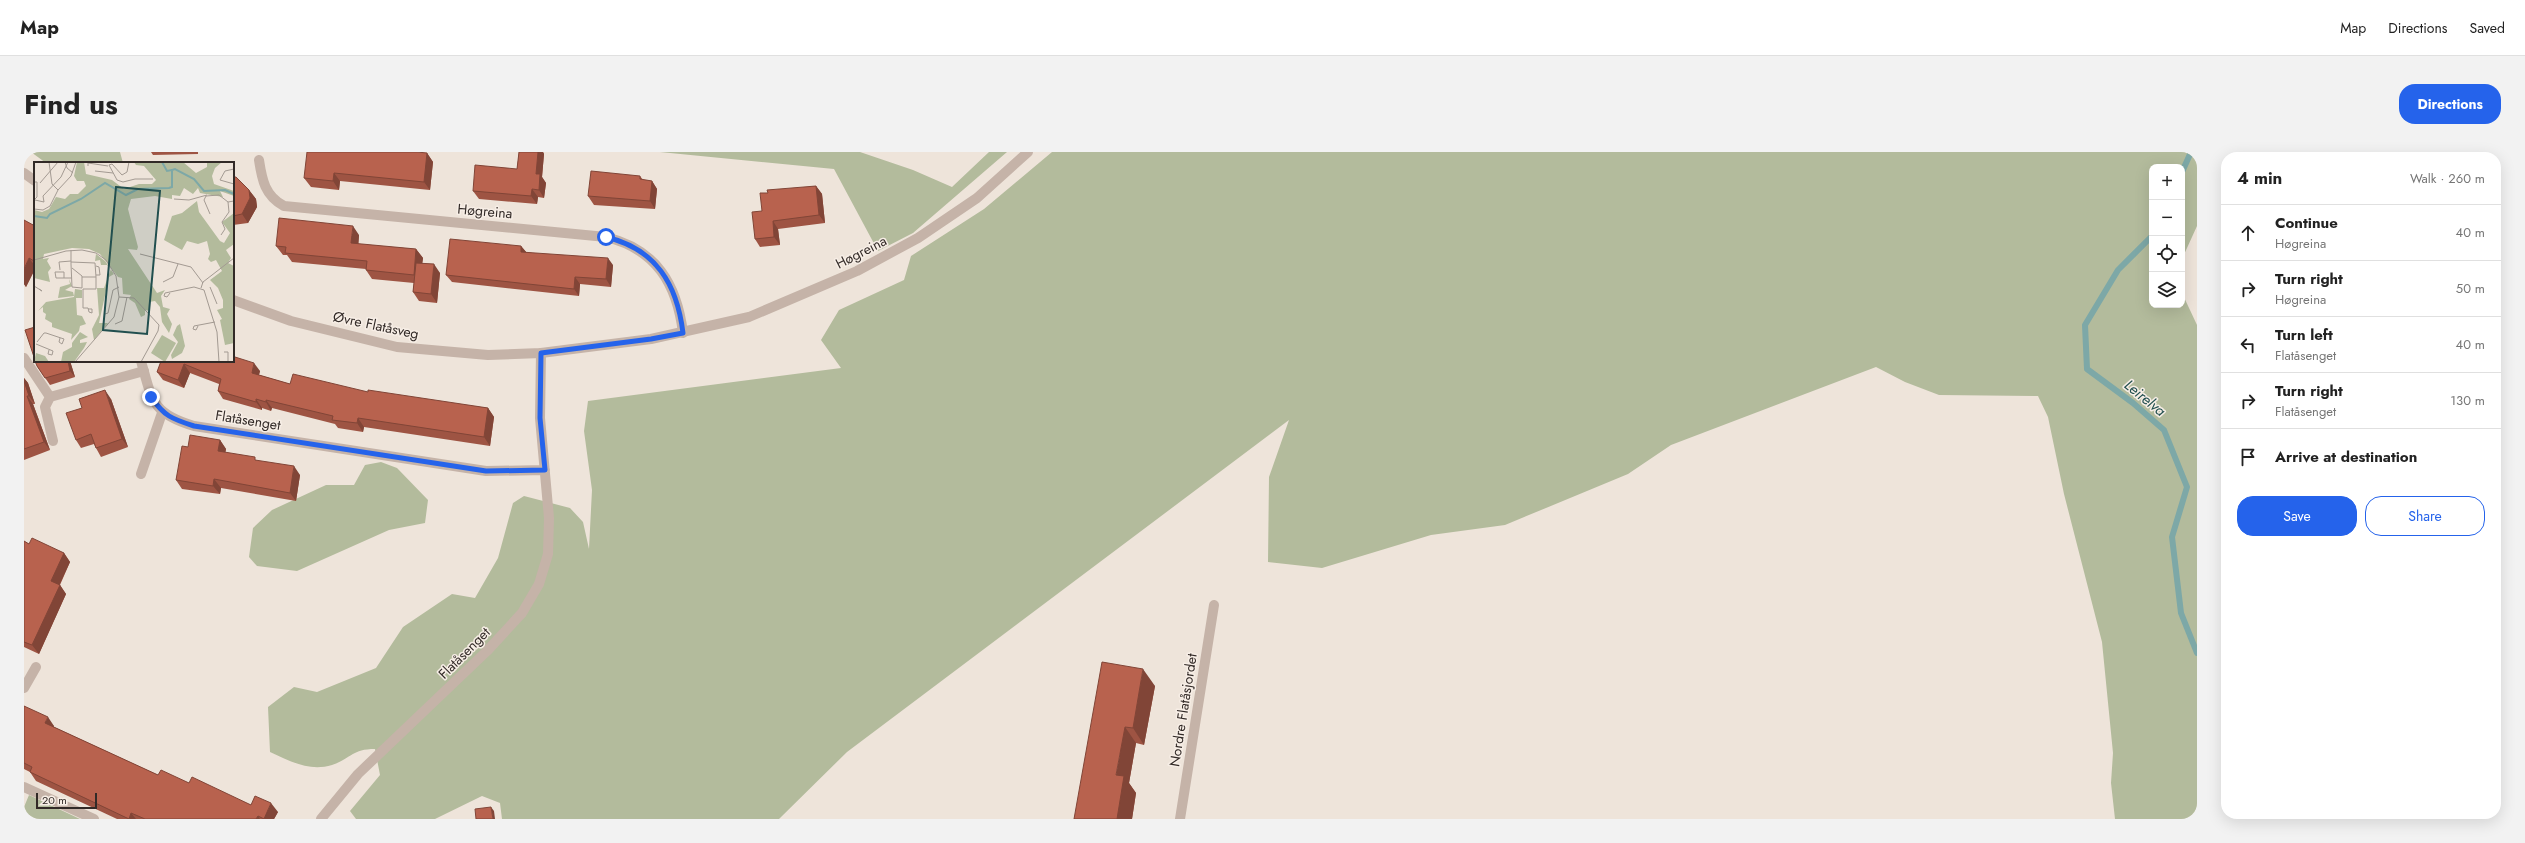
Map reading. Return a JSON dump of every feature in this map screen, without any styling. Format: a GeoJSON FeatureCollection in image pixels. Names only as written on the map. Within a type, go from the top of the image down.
{"type":"FeatureCollection","features":[{"type":"Feature","properties":{"kind":"street","name":"Høgreina"},"geometry":{"type":"LineString","coordinates":[[541,353],[651,339],[749,317],[857,271],[918,238],[977,198],[1028,152]]}},
{"type":"Feature","properties":{"kind":"street","name":"Høgreina"},"geometry":{"type":"LineString","coordinates":[[259,160],[262,181],[267,192],[275,201],[284,206],[606,237],[635,246],[656,264],[665,277],[680,312],[683,333]]}},
{"type":"Feature","properties":{"kind":"street"},"geometry":{"type":"LineString","coordinates":[[24,173],[34,180]]}},
{"type":"Feature","properties":{"kind":"street","name":"Øvre Flatåsveg"},"geometry":{"type":"LineString","coordinates":[[234,300],[291,321],[397,347],[488,355],[541,353]]}},
{"type":"Feature","properties":{"kind":"street","name":"Flatåsenget"},"geometry":{"type":"LineString","coordinates":[[321,819],[358,774],[487,651],[522,614],[539,584],[548,554],[549,518],[540,418],[541,353]]}},
{"type":"Feature","properties":{"kind":"street"},"geometry":{"type":"LineString","coordinates":[[24,358],[50,397],[45,407],[53,441]]}},
{"type":"Feature","properties":{"kind":"street","name":"Flatåsenget"},"geometry":{"type":"LineString","coordinates":[[50,397],[142,366],[151,397],[162,413],[176,421],[194,426],[486,471],[545,470]]}},
{"type":"Feature","properties":{"kind":"street"},"geometry":{"type":"LineString","coordinates":[[141,474],[162,413]]}},
{"type":"Feature","properties":{"kind":"street","name":"Nordre Flatåsjordet"},"geometry":{"type":"LineString","coordinates":[[1180,819],[1214,605]]}},
{"type":"Feature","properties":{"kind":"street"},"geometry":{"type":"LineString","coordinates":[[24,688],[36,667]]}},
{"type":"Feature","properties":{"kind":"street"},"geometry":{"type":"LineString","coordinates":[[24,787],[94,819]]}},
{"type":"Feature","properties":{"kind":"green space"},"geometry":{"type":"Polygon","coordinates":[[[31,152],[120,152],[123,162],[45,162],[31,152]]]}},
{"type":"Feature","properties":{"kind":"green space"},"geometry":{"type":"Polygon","coordinates":[[[660,152],[860,152],[913,170],[952,187],[989,152],[1007,152],[913,233],[878,251],[834,169],[660,152]]]}},
{"type":"Feature","properties":{"kind":"green space"},"geometry":{"type":"Polygon","coordinates":[[[1052,152],[2197,152],[2197,226],[2185,252],[2185,164],[2149,164],[2149,308],[2185,308],[2185,299],[2197,325],[2197,819],[2115,819],[2111,783],[2113,753],[2102,642],[2064,494],[2048,417],[2038,396],[1939,395],[1905,382],[1876,367],[1671,445],[1628,474],[1505,525],[1431,535],[1322,568],[1268,562],[1269,477],[1289,420],[847,752],[779,819],[502,819],[500,803],[482,796],[435,819],[356,819],[350,811],[380,775],[375,749],[367,749],[356,752],[338,763],[324,767],[300,764],[270,752],[268,707],[294,687],[317,692],[376,668],[403,627],[452,594],[475,598],[498,558],[513,503],[524,496],[570,508],[583,522],[589,549],[592,490],[584,431],[588,401],[841,368],[821,340],[839,310],[904,280],[911,256],[984,209],[1052,152]]]}},
{"type":"Feature","properties":{"kind":"green space"},"geometry":{"type":"Polygon","coordinates":[[[381,462],[397,468],[428,500],[425,523],[389,530],[297,571],[257,566],[249,557],[253,528],[272,510],[326,485],[354,485],[365,465],[381,462]]]}},
{"type":"Feature","properties":{"kind":"green space"},"geometry":{"type":"Polygon","coordinates":[[[29,795],[80,819],[24,819],[24,807],[29,795]]]}},
{"type":"Feature","properties":{"kind":"building"},"geometry":{"type":"Polygon","coordinates":[[[307,152],[427,153],[424,182],[334,173],[333,181],[304,178],[307,152]]]}},
{"type":"Feature","properties":{"kind":"building"},"geometry":{"type":"Polygon","coordinates":[[[519,152],[538,152],[536,174],[540,174],[539,190],[532,189],[531,196],[473,191],[475,165],[517,169],[519,152]]]}},
{"type":"Feature","properties":{"kind":"building"},"geometry":{"type":"Polygon","coordinates":[[[591,171],[640,176],[640,179],[652,181],[650,201],[588,196],[591,171]]]}},
{"type":"Feature","properties":{"kind":"building"},"geometry":{"type":"Polygon","coordinates":[[[234,177],[236,177],[249,190],[250,198],[242,214],[234,216],[234,177]]]}},
{"type":"Feature","properties":{"kind":"building"},"geometry":{"type":"Polygon","coordinates":[[[816,186],[819,215],[773,221],[774,237],[755,239],[752,212],[762,211],[760,193],[768,193],[767,190],[816,186]]]}},
{"type":"Feature","properties":{"kind":"building"},"geometry":{"type":"Polygon","coordinates":[[[279,218],[353,226],[351,243],[416,249],[414,275],[366,270],[367,261],[285,253],[286,247],[276,246],[279,218]]]}},
{"type":"Feature","properties":{"kind":"building"},"geometry":{"type":"Polygon","coordinates":[[[24,220],[34,225],[34,261],[29,258],[24,269],[24,220]]]}},
{"type":"Feature","properties":{"kind":"building"},"geometry":{"type":"Polygon","coordinates":[[[450,239],[521,246],[521,252],[608,258],[606,279],[575,277],[574,289],[446,275],[450,239]]]}},
{"type":"Feature","properties":{"kind":"building"},"geometry":{"type":"Polygon","coordinates":[[[416,263],[434,264],[431,294],[413,292],[416,263]]]}},
{"type":"Feature","properties":{"kind":"building"},"geometry":{"type":"Polygon","coordinates":[[[34,327],[34,357],[25,330],[34,327]]]}},
{"type":"Feature","properties":{"kind":"building"},"geometry":{"type":"Polygon","coordinates":[[[235,357],[254,363],[252,373],[290,384],[293,374],[368,392],[368,390],[488,408],[484,437],[358,418],[357,423],[332,420],[333,416],[266,400],[266,402],[256,399],[256,402],[218,391],[221,379],[184,364],[178,380],[157,372],[161,362],[234,362],[235,357]]]}},
{"type":"Feature","properties":{"kind":"building"},"geometry":{"type":"Polygon","coordinates":[[[35,362],[68,362],[70,371],[45,378],[35,362]]]}},
{"type":"Feature","properties":{"kind":"building"},"geometry":{"type":"Polygon","coordinates":[[[24,381],[29,396],[27,396],[44,442],[24,449],[24,381]]]}},
{"type":"Feature","properties":{"kind":"building"},"geometry":{"type":"Polygon","coordinates":[[[105,390],[122,439],[96,448],[91,434],[76,440],[66,413],[82,408],[79,399],[105,390]]]}},
{"type":"Feature","properties":{"kind":"building"},"geometry":{"type":"Polygon","coordinates":[[[190,435],[220,440],[218,451],[255,457],[255,460],[294,466],[290,493],[214,479],[213,486],[176,480],[182,446],[188,447],[190,435]]]}},
{"type":"Feature","properties":{"kind":"building"},"geometry":{"type":"Polygon","coordinates":[[[32,538],[64,553],[51,581],[60,585],[32,645],[24,642],[24,541],[29,544],[32,538]]]}},
{"type":"Feature","properties":{"kind":"building"},"geometry":{"type":"Polygon","coordinates":[[[1102,662],[1143,669],[1133,728],[1125,727],[1116,775],[1124,776],[1117,819],[1074,819],[1102,662]]]}},
{"type":"Feature","properties":{"kind":"building"},"geometry":{"type":"Polygon","coordinates":[[[24,706],[48,717],[45,723],[158,775],[161,770],[189,783],[192,777],[251,805],[255,796],[271,803],[264,819],[258,816],[256,819],[145,819],[131,813],[129,819],[30,772],[32,767],[24,763],[24,706]]]}},
{"type":"Feature","properties":{"kind":"building"},"geometry":{"type":"Polygon","coordinates":[[[491,807],[493,819],[476,819],[475,809],[491,807]]]}},
{"type":"Feature","properties":{"kind":"waterway","name":"Leirelva"},"geometry":{"type":"LineString","coordinates":[[2185,165],[2191,152]]}},
{"type":"Feature","properties":{"kind":"waterway","name":"Leirelva"},"geometry":{"type":"LineString","coordinates":[[2149,239],[2118,270],[2085,325],[2087,369],[2133,403],[2164,430],[2187,487],[2172,537],[2181,613],[2197,653]]}},
{"type":"Feature","properties":{"kind":"route"},"geometry":{"type":"LineString","coordinates":[[151,397],[162,413],[176,421],[194,426],[486,471],[545,470],[540,418],[541,353],[651,339],[683,333],[680,312],[665,277],[656,264],[635,246],[620,240],[606,237]]}}]}
